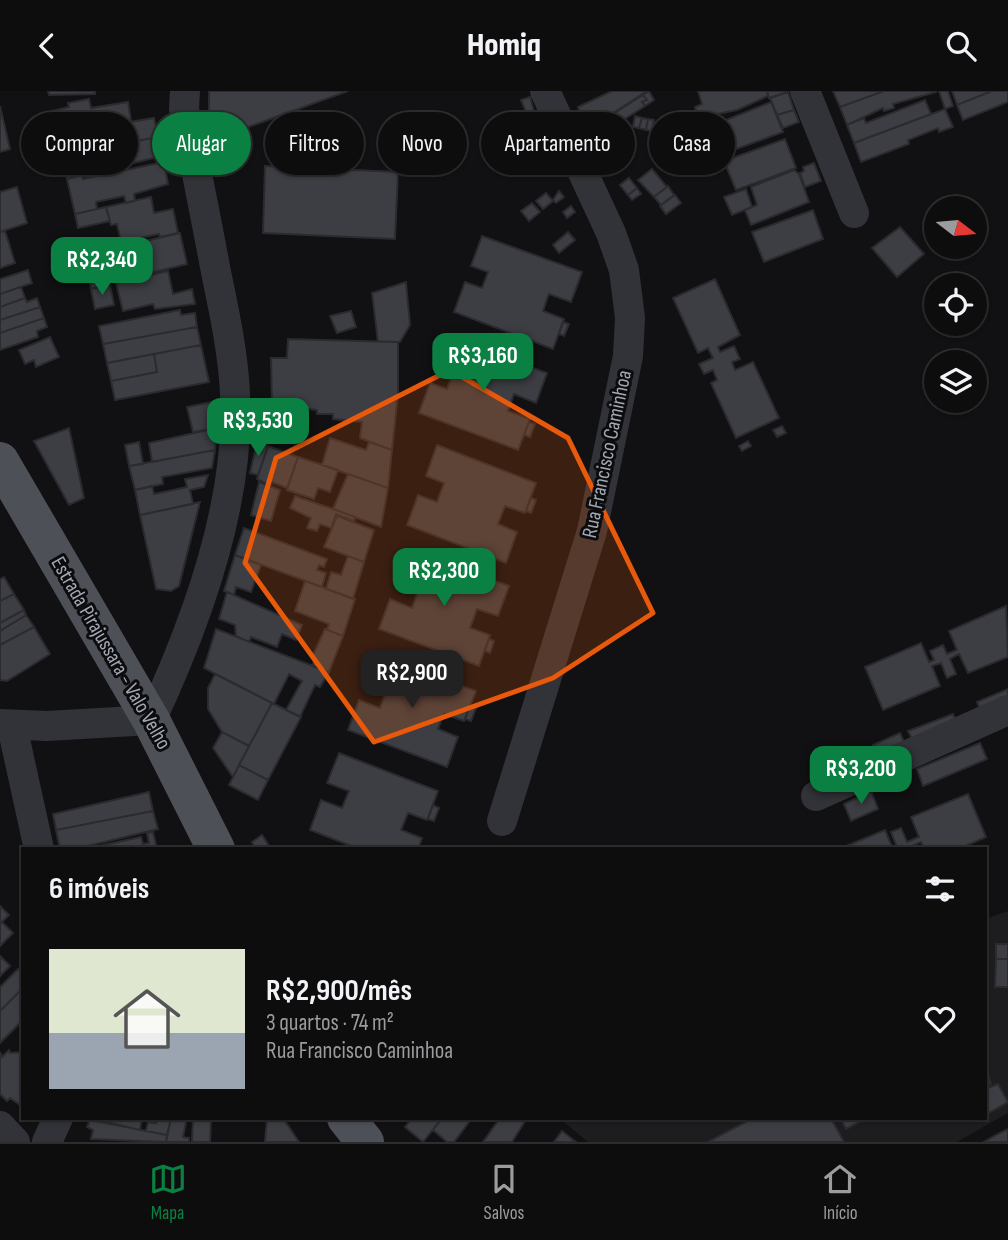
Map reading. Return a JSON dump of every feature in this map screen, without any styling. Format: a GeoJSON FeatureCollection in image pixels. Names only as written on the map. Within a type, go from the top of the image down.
{"type":"FeatureCollection","features":[{"type":"Feature","properties":{"kind":"main road","name":"Estrada Pirajussara - Valo Velho"},"geometry":{"type":"LineString","coordinates":[[0,461],[151,720],[215,847]]}},
{"type":"Feature","properties":{"kind":"main road"},"geometry":{"type":"LineString","coordinates":[[348,1120],[365,1142]]}},
{"type":"Feature","properties":{"kind":"street"},"geometry":{"type":"LineString","coordinates":[[37,847],[6,725],[151,720],[184,649],[203,593],[222,519],[232,456],[235,394],[230,346],[184,109],[185,91]]}},
{"type":"Feature","properties":{"kind":"street","name":"Rua Francisco Caminhoa"},"geometry":{"type":"LineString","coordinates":[[502,821],[592,531],[628,355],[630,318],[624,270],[611,233],[578,167],[545,91]]}},
{"type":"Feature","properties":{"kind":"street"},"geometry":{"type":"LineString","coordinates":[[805,91],[854,213]]}},
{"type":"Feature","properties":{"kind":"street"},"geometry":{"type":"LineString","coordinates":[[816,796],[1008,710]]}},
{"type":"Feature","properties":{"kind":"street"},"geometry":{"type":"LineString","coordinates":[[47,1142],[57,1120]]}},
{"type":"Feature","properties":{"kind":"street"},"geometry":{"type":"LineString","coordinates":[[0,1126],[15,1142]]}},
{"type":"Feature","properties":{"kind":"highlighted area"},"geometry":{"type":"Polygon","coordinates":[[[450,370],[568,438],[653,613],[553,678],[374,742],[245,563],[276,458],[450,370]]]}},
{"type":"Feature","properties":{"kind":"shaded area"},"geometry":{"type":"Polygon","coordinates":[[[1008,911],[1008,1113],[957,1142],[588,1142],[561,1120],[987,1120],[987,918],[1008,911]]]}},
{"type":"Feature","properties":{"kind":"building"},"geometry":{"type":"Polygon","coordinates":[[[48,91],[95,91],[95,94],[49,95],[48,91]]]}},
{"type":"Feature","properties":{"kind":"building"},"geometry":{"type":"Polygon","coordinates":[[[209,91],[348,91],[290,112],[265,112],[265,121],[251,126],[251,112],[209,112],[209,91]]]}},
{"type":"Feature","properties":{"kind":"building"},"geometry":{"type":"Polygon","coordinates":[[[612,91],[647,91],[615,112],[580,112],[578,107],[612,91]]]}},
{"type":"Feature","properties":{"kind":"building"},"geometry":{"type":"Polygon","coordinates":[[[649,91],[654,100],[645,106],[642,102],[647,100],[643,95],[649,91]]]}},
{"type":"Feature","properties":{"kind":"building"},"geometry":{"type":"Polygon","coordinates":[[[698,91],[767,91],[768,96],[727,112],[696,112],[695,107],[702,104],[698,91]]]}},
{"type":"Feature","properties":{"kind":"building"},"geometry":{"type":"Polygon","coordinates":[[[767,91],[787,91],[788,92],[769,98],[767,91]]]}},
{"type":"Feature","properties":{"kind":"building"},"geometry":{"type":"Polygon","coordinates":[[[833,91],[884,91],[840,107],[833,91]]]}},
{"type":"Feature","properties":{"kind":"building"},"geometry":{"type":"Polygon","coordinates":[[[884,91],[936,92],[893,104],[894,108],[884,111],[883,108],[847,125],[840,107],[884,91]]]}},
{"type":"Feature","properties":{"kind":"building"},"geometry":{"type":"Polygon","coordinates":[[[939,91],[948,91],[953,106],[945,109],[939,91]]]}},
{"type":"Feature","properties":{"kind":"building"},"geometry":{"type":"Polygon","coordinates":[[[952,91],[992,91],[957,105],[952,91]]]}},
{"type":"Feature","properties":{"kind":"building"},"geometry":{"type":"Polygon","coordinates":[[[992,91],[1008,91],[1008,102],[963,120],[957,105],[992,91]]]}},
{"type":"Feature","properties":{"kind":"building"},"geometry":{"type":"Polygon","coordinates":[[[788,92],[794,110],[777,115],[770,98],[788,92]]]}},
{"type":"Feature","properties":{"kind":"building"},"geometry":{"type":"Polygon","coordinates":[[[643,95],[647,100],[642,102],[645,106],[635,112],[616,112],[643,95]]]}},
{"type":"Feature","properties":{"kind":"building"},"geometry":{"type":"Polygon","coordinates":[[[530,97],[534,112],[526,112],[521,100],[530,97]]]}},
{"type":"Feature","properties":{"kind":"building"},"geometry":{"type":"Polygon","coordinates":[[[89,99],[91,108],[128,102],[130,112],[52,112],[69,107],[68,103],[89,99]]]}},
{"type":"Feature","properties":{"kind":"building"},"geometry":{"type":"Polygon","coordinates":[[[925,100],[931,114],[854,143],[847,125],[864,118],[866,123],[925,100]]]}},
{"type":"Feature","properties":{"kind":"building"},"geometry":{"type":"Polygon","coordinates":[[[771,102],[783,132],[735,149],[735,116],[771,102]]]}},
{"type":"Feature","properties":{"kind":"building"},"geometry":{"type":"Polygon","coordinates":[[[0,106],[10,149],[0,152],[0,106]]]}},
{"type":"Feature","properties":{"kind":"building"},"geometry":{"type":"Polygon","coordinates":[[[945,109],[953,127],[939,132],[938,128],[908,140],[909,144],[861,162],[854,143],[945,109]]]}},
{"type":"Feature","properties":{"kind":"building"},"geometry":{"type":"Polygon","coordinates":[[[794,110],[799,122],[783,128],[777,115],[794,110]]]}},
{"type":"Feature","properties":{"kind":"building"},"geometry":{"type":"Polygon","coordinates":[[[635,116],[642,118],[639,128],[635,127],[635,116]]]}},
{"type":"Feature","properties":{"kind":"building"},"geometry":{"type":"Polygon","coordinates":[[[152,118],[152,138],[138,141],[138,121],[152,118]]]}},
{"type":"Feature","properties":{"kind":"building"},"geometry":{"type":"Polygon","coordinates":[[[642,118],[648,119],[646,130],[639,128],[642,118]]]}},
{"type":"Feature","properties":{"kind":"building"},"geometry":{"type":"Polygon","coordinates":[[[152,138],[152,158],[138,162],[138,141],[152,138]]]}},
{"type":"Feature","properties":{"kind":"building"},"geometry":{"type":"Polygon","coordinates":[[[785,139],[796,168],[736,190],[730,175],[735,175],[735,157],[785,139]]]}},
{"type":"Feature","properties":{"kind":"building"},"geometry":{"type":"Polygon","coordinates":[[[814,163],[821,181],[805,187],[800,173],[804,171],[803,167],[814,163]]]}},
{"type":"Feature","properties":{"kind":"building"},"geometry":{"type":"Polygon","coordinates":[[[152,165],[152,175],[166,175],[168,184],[134,194],[135,201],[126,203],[124,196],[96,202],[97,209],[75,214],[67,179],[82,175],[83,179],[102,175],[138,175],[138,167],[152,165]]]}},
{"type":"Feature","properties":{"kind":"building"},"geometry":{"type":"Polygon","coordinates":[[[265,166],[265,175],[364,175],[364,170],[378,171],[378,175],[398,175],[395,239],[263,233],[265,166]]]}},
{"type":"Feature","properties":{"kind":"building"},"geometry":{"type":"Polygon","coordinates":[[[794,170],[799,174],[809,202],[751,225],[745,210],[757,205],[751,187],[794,170]]]}},
{"type":"Feature","properties":{"kind":"building"},"geometry":{"type":"Polygon","coordinates":[[[649,171],[649,175],[657,175],[667,187],[654,197],[638,180],[649,171]]]}},
{"type":"Feature","properties":{"kind":"building"},"geometry":{"type":"Polygon","coordinates":[[[66,175],[84,175],[67,179],[66,175]]]}},
{"type":"Feature","properties":{"kind":"building"},"geometry":{"type":"Polygon","coordinates":[[[629,178],[637,188],[628,195],[620,185],[629,178]]]}},
{"type":"Feature","properties":{"kind":"building"},"geometry":{"type":"Polygon","coordinates":[[[668,186],[674,195],[661,205],[654,197],[668,186]]]}},
{"type":"Feature","properties":{"kind":"building"},"geometry":{"type":"Polygon","coordinates":[[[17,187],[27,223],[0,232],[0,192],[17,187]]]}},
{"type":"Feature","properties":{"kind":"building"},"geometry":{"type":"Polygon","coordinates":[[[637,188],[641,194],[632,200],[628,195],[637,188]]]}},
{"type":"Feature","properties":{"kind":"building"},"geometry":{"type":"Polygon","coordinates":[[[746,189],[752,207],[732,215],[724,197],[746,189]]]}},
{"type":"Feature","properties":{"kind":"building"},"geometry":{"type":"Polygon","coordinates":[[[559,191],[564,197],[556,203],[553,200],[559,191]]]}},
{"type":"Feature","properties":{"kind":"building"},"geometry":{"type":"Polygon","coordinates":[[[546,193],[553,201],[543,209],[536,201],[546,193]]]}},
{"type":"Feature","properties":{"kind":"building"},"geometry":{"type":"Polygon","coordinates":[[[675,195],[681,203],[666,214],[660,206],[675,195]]]}},
{"type":"Feature","properties":{"kind":"building"},"geometry":{"type":"Polygon","coordinates":[[[151,197],[154,213],[173,209],[178,233],[121,242],[117,224],[111,225],[106,207],[151,197]]]}},
{"type":"Feature","properties":{"kind":"building"},"geometry":{"type":"Polygon","coordinates":[[[532,203],[540,212],[529,221],[521,211],[532,203]]]}},
{"type":"Feature","properties":{"kind":"building"},"geometry":{"type":"Polygon","coordinates":[[[571,206],[575,212],[567,218],[563,212],[571,206]]]}},
{"type":"Feature","properties":{"kind":"building"},"geometry":{"type":"Polygon","coordinates":[[[106,207],[110,221],[78,228],[75,214],[106,207]]]}},
{"type":"Feature","properties":{"kind":"building"},"geometry":{"type":"Polygon","coordinates":[[[813,210],[823,239],[764,262],[752,232],[813,210]]]}},
{"type":"Feature","properties":{"kind":"building"},"geometry":{"type":"Polygon","coordinates":[[[900,227],[924,254],[897,277],[872,248],[900,227]]]}},
{"type":"Feature","properties":{"kind":"building"},"geometry":{"type":"Polygon","coordinates":[[[5,231],[15,263],[0,268],[0,232],[5,231]]]}},
{"type":"Feature","properties":{"kind":"building"},"geometry":{"type":"Polygon","coordinates":[[[568,232],[575,240],[559,253],[553,245],[568,232]]]}},
{"type":"Feature","properties":{"kind":"building"},"geometry":{"type":"Polygon","coordinates":[[[180,233],[187,264],[117,281],[110,249],[180,233]]]}},
{"type":"Feature","properties":{"kind":"building"},"geometry":{"type":"Polygon","coordinates":[[[482,236],[582,272],[571,302],[549,294],[547,299],[543,311],[564,319],[553,349],[454,312],[465,282],[482,288],[488,272],[471,266],[482,236]]]}},
{"type":"Feature","properties":{"kind":"building"},"geometry":{"type":"Polygon","coordinates":[[[111,238],[113,245],[95,249],[93,241],[111,238]]]}},
{"type":"Feature","properties":{"kind":"building"},"geometry":{"type":"Polygon","coordinates":[[[28,270],[32,283],[0,294],[0,279],[28,270]]]}},
{"type":"Feature","properties":{"kind":"building"},"geometry":{"type":"Polygon","coordinates":[[[168,271],[173,294],[192,289],[195,304],[155,309],[153,304],[123,311],[116,283],[168,271]]]}},
{"type":"Feature","properties":{"kind":"building"},"geometry":{"type":"Polygon","coordinates":[[[715,279],[740,335],[718,347],[720,352],[734,346],[740,359],[732,362],[735,370],[753,362],[779,418],[736,438],[711,383],[717,380],[713,370],[704,374],[699,364],[713,358],[708,348],[698,353],[673,298],[715,279]]]}},
{"type":"Feature","properties":{"kind":"building"},"geometry":{"type":"Polygon","coordinates":[[[100,281],[101,286],[91,289],[90,283],[100,281]]]}},
{"type":"Feature","properties":{"kind":"building"},"geometry":{"type":"Polygon","coordinates":[[[406,282],[410,325],[400,342],[378,342],[372,293],[406,282]]]}},
{"type":"Feature","properties":{"kind":"building"},"geometry":{"type":"Polygon","coordinates":[[[110,285],[114,305],[95,309],[91,289],[110,285]]]}},
{"type":"Feature","properties":{"kind":"building"},"geometry":{"type":"Polygon","coordinates":[[[21,287],[25,298],[0,307],[0,294],[21,287]]]}},
{"type":"Feature","properties":{"kind":"building"},"geometry":{"type":"Polygon","coordinates":[[[25,298],[27,302],[37,298],[40,307],[0,320],[0,307],[25,298]]]}},
{"type":"Feature","properties":{"kind":"building"},"geometry":{"type":"Polygon","coordinates":[[[40,307],[44,318],[0,333],[0,320],[40,307]]]}},
{"type":"Feature","properties":{"kind":"building"},"geometry":{"type":"Polygon","coordinates":[[[180,310],[181,315],[195,313],[197,327],[103,344],[99,326],[180,310]]]}},
{"type":"Feature","properties":{"kind":"building"},"geometry":{"type":"Polygon","coordinates":[[[351,311],[356,327],[337,333],[330,316],[351,311]]]}},
{"type":"Feature","properties":{"kind":"building"},"geometry":{"type":"Polygon","coordinates":[[[44,318],[47,327],[37,331],[38,337],[0,350],[0,333],[44,318]]]}},
{"type":"Feature","properties":{"kind":"building"},"geometry":{"type":"Polygon","coordinates":[[[563,322],[569,324],[564,336],[559,334],[563,322]]]}},
{"type":"Feature","properties":{"kind":"building"},"geometry":{"type":"Polygon","coordinates":[[[197,327],[201,345],[107,363],[103,344],[197,327]]]}},
{"type":"Feature","properties":{"kind":"building"},"geometry":{"type":"Polygon","coordinates":[[[447,336],[547,373],[536,403],[514,394],[508,411],[530,419],[518,450],[419,413],[430,383],[447,389],[453,372],[436,366],[447,336]]]}},
{"type":"Feature","properties":{"kind":"building"},"geometry":{"type":"Polygon","coordinates":[[[50,337],[59,357],[36,367],[34,360],[25,364],[19,350],[50,337]]]}},
{"type":"Feature","properties":{"kind":"building"},"geometry":{"type":"Polygon","coordinates":[[[288,339],[398,342],[398,392],[392,450],[360,438],[362,422],[333,419],[333,414],[317,414],[317,410],[307,409],[306,419],[272,406],[271,358],[287,358],[288,339]]]}},
{"type":"Feature","properties":{"kind":"building"},"geometry":{"type":"Polygon","coordinates":[[[201,345],[209,382],[115,400],[111,381],[157,372],[154,354],[201,345]]]}},
{"type":"Feature","properties":{"kind":"building"},"geometry":{"type":"Polygon","coordinates":[[[154,354],[157,372],[111,381],[107,363],[154,354]]]}},
{"type":"Feature","properties":{"kind":"building"},"geometry":{"type":"Polygon","coordinates":[[[212,402],[217,428],[193,432],[187,407],[212,402]]]}},
{"type":"Feature","properties":{"kind":"building"},"geometry":{"type":"Polygon","coordinates":[[[529,422],[535,424],[530,437],[524,435],[529,422]]]}},
{"type":"Feature","properties":{"kind":"building"},"geometry":{"type":"Polygon","coordinates":[[[782,426],[786,433],[777,437],[773,430],[782,426]]]}},
{"type":"Feature","properties":{"kind":"building"},"geometry":{"type":"Polygon","coordinates":[[[69,428],[84,498],[69,505],[34,441],[69,428]]]}},
{"type":"Feature","properties":{"kind":"building"},"geometry":{"type":"Polygon","coordinates":[[[217,428],[215,450],[152,462],[149,443],[217,428]]]}},
{"type":"Feature","properties":{"kind":"building"},"geometry":{"type":"Polygon","coordinates":[[[330,438],[366,450],[369,442],[392,450],[388,488],[322,465],[330,438]]]}},
{"type":"Feature","properties":{"kind":"building"},"geometry":{"type":"Polygon","coordinates":[[[748,441],[751,446],[742,451],[739,446],[748,441]]]}},
{"type":"Feature","properties":{"kind":"building"},"geometry":{"type":"Polygon","coordinates":[[[139,442],[143,464],[129,466],[125,445],[139,442]]]}},
{"type":"Feature","properties":{"kind":"building"},"geometry":{"type":"Polygon","coordinates":[[[257,442],[268,446],[258,475],[250,473],[257,442]]]}},
{"type":"Feature","properties":{"kind":"building"},"geometry":{"type":"Polygon","coordinates":[[[437,445],[536,483],[525,513],[505,506],[498,524],[517,532],[506,563],[407,525],[418,495],[437,502],[444,483],[426,476],[437,445]]]}},
{"type":"Feature","properties":{"kind":"building"},"geometry":{"type":"Polygon","coordinates":[[[268,446],[298,457],[287,488],[272,482],[270,486],[257,479],[268,446]]]}},
{"type":"Feature","properties":{"kind":"building"},"geometry":{"type":"Polygon","coordinates":[[[215,450],[212,468],[162,477],[163,484],[135,490],[129,466],[215,450]]]}},
{"type":"Feature","properties":{"kind":"building"},"geometry":{"type":"Polygon","coordinates":[[[298,457],[338,470],[330,492],[318,488],[314,499],[287,490],[298,457]]]}},
{"type":"Feature","properties":{"kind":"building"},"geometry":{"type":"Polygon","coordinates":[[[348,474],[388,488],[381,527],[333,509],[348,474]]]}},
{"type":"Feature","properties":{"kind":"building"},"geometry":{"type":"Polygon","coordinates":[[[208,475],[204,487],[190,490],[193,504],[140,515],[135,490],[152,486],[154,494],[187,487],[185,479],[208,475]]]}},
{"type":"Feature","properties":{"kind":"building"},"geometry":{"type":"Polygon","coordinates":[[[259,482],[280,490],[271,521],[251,515],[259,482]]]}},
{"type":"Feature","properties":{"kind":"building"},"geometry":{"type":"Polygon","coordinates":[[[295,496],[355,517],[354,521],[336,514],[331,528],[320,524],[317,531],[307,528],[311,518],[290,508],[295,496]]]}},
{"type":"Feature","properties":{"kind":"building"},"geometry":{"type":"Polygon","coordinates":[[[531,498],[536,500],[531,513],[526,511],[531,498]]]}},
{"type":"Feature","properties":{"kind":"building"},"geometry":{"type":"Polygon","coordinates":[[[200,502],[179,586],[171,591],[156,589],[140,515],[200,502]]]}},
{"type":"Feature","properties":{"kind":"building"},"geometry":{"type":"Polygon","coordinates":[[[337,516],[374,530],[364,562],[324,547],[337,516]]]}},
{"type":"Feature","properties":{"kind":"building"},"geometry":{"type":"Polygon","coordinates":[[[244,528],[327,559],[324,567],[319,565],[317,570],[326,573],[322,587],[235,555],[244,528]]]}},
{"type":"Feature","properties":{"kind":"building"},"geometry":{"type":"Polygon","coordinates":[[[410,549],[509,586],[498,616],[477,609],[470,628],[490,635],[479,666],[379,629],[390,599],[412,608],[419,588],[398,580],[410,549]]]}},
{"type":"Feature","properties":{"kind":"building"},"geometry":{"type":"Polygon","coordinates":[[[235,555],[261,565],[251,592],[236,587],[234,595],[224,591],[235,555]]]}},
{"type":"Feature","properties":{"kind":"building"},"geometry":{"type":"Polygon","coordinates":[[[348,556],[364,562],[353,599],[326,589],[331,572],[341,575],[348,556]]]}},
{"type":"Feature","properties":{"kind":"building"},"geometry":{"type":"Polygon","coordinates":[[[4,577],[14,594],[0,601],[0,579],[4,577]]]}},
{"type":"Feature","properties":{"kind":"building"},"geometry":{"type":"Polygon","coordinates":[[[305,581],[355,599],[343,636],[327,630],[329,624],[295,611],[305,581]]]}},
{"type":"Feature","properties":{"kind":"building"},"geometry":{"type":"Polygon","coordinates":[[[227,592],[302,625],[296,640],[282,634],[277,647],[251,637],[249,642],[236,636],[235,625],[219,619],[227,592]]]}},
{"type":"Feature","properties":{"kind":"building"},"geometry":{"type":"Polygon","coordinates":[[[14,594],[24,610],[0,623],[0,601],[14,594]]]}},
{"type":"Feature","properties":{"kind":"building"},"geometry":{"type":"Polygon","coordinates":[[[1006,606],[1008,657],[968,673],[959,654],[950,659],[956,674],[947,678],[941,663],[932,666],[940,686],[883,710],[865,667],[921,643],[929,662],[934,660],[930,651],[943,645],[947,654],[957,650],[949,631],[1006,606]]]}},
{"type":"Feature","properties":{"kind":"building"},"geometry":{"type":"Polygon","coordinates":[[[24,610],[26,615],[0,631],[0,623],[24,610]]]}},
{"type":"Feature","properties":{"kind":"building"},"geometry":{"type":"Polygon","coordinates":[[[26,615],[34,627],[0,645],[0,631],[26,615]]]}},
{"type":"Feature","properties":{"kind":"building"},"geometry":{"type":"Polygon","coordinates":[[[34,627],[50,654],[7,681],[0,680],[0,645],[34,627]]]}},
{"type":"Feature","properties":{"kind":"building"},"geometry":{"type":"Polygon","coordinates":[[[216,629],[329,672],[320,687],[315,685],[300,717],[286,710],[302,681],[289,674],[274,704],[204,668],[216,629]]]}},
{"type":"Feature","properties":{"kind":"building"},"geometry":{"type":"Polygon","coordinates":[[[325,629],[343,636],[329,672],[312,666],[315,659],[312,657],[325,629]]]}},
{"type":"Feature","properties":{"kind":"building"},"geometry":{"type":"Polygon","coordinates":[[[489,639],[494,641],[490,653],[485,651],[489,639]]]}},
{"type":"Feature","properties":{"kind":"building"},"geometry":{"type":"Polygon","coordinates":[[[376,654],[476,691],[464,721],[444,714],[438,729],[458,737],[447,767],[348,730],[359,700],[380,708],[386,691],[365,684],[376,654]]]}},
{"type":"Feature","properties":{"kind":"building"},"geometry":{"type":"Polygon","coordinates":[[[215,674],[272,703],[249,746],[222,732],[208,709],[208,688],[215,674]]]}},
{"type":"Feature","properties":{"kind":"building"},"geometry":{"type":"Polygon","coordinates":[[[1008,689],[1008,706],[983,716],[977,702],[1008,689]]]}},
{"type":"Feature","properties":{"kind":"building"},"geometry":{"type":"Polygon","coordinates":[[[272,703],[301,717],[268,780],[239,765],[272,703]]]}},
{"type":"Feature","properties":{"kind":"building"},"geometry":{"type":"Polygon","coordinates":[[[470,706],[476,708],[471,721],[465,719],[470,706]]]}},
{"type":"Feature","properties":{"kind":"building"},"geometry":{"type":"Polygon","coordinates":[[[953,714],[958,725],[915,745],[908,731],[953,714]]]}},
{"type":"Feature","properties":{"kind":"building"},"geometry":{"type":"Polygon","coordinates":[[[222,732],[249,746],[233,777],[213,748],[222,732]]]}},
{"type":"Feature","properties":{"kind":"building"},"geometry":{"type":"Polygon","coordinates":[[[900,733],[907,749],[879,760],[873,745],[900,733]]]}},
{"type":"Feature","properties":{"kind":"building"},"geometry":{"type":"Polygon","coordinates":[[[980,743],[987,759],[923,786],[917,769],[980,743]]]}},
{"type":"Feature","properties":{"kind":"building"},"geometry":{"type":"Polygon","coordinates":[[[339,753],[438,791],[427,820],[408,813],[401,830],[422,838],[419,847],[354,847],[310,830],[321,800],[342,808],[349,791],[327,783],[339,753]]]}},
{"type":"Feature","properties":{"kind":"building"},"geometry":{"type":"Polygon","coordinates":[[[239,765],[268,780],[258,800],[229,785],[239,765]]]}},
{"type":"Feature","properties":{"kind":"building"},"geometry":{"type":"Polygon","coordinates":[[[871,791],[878,809],[851,821],[844,804],[871,791]]]}},
{"type":"Feature","properties":{"kind":"building"},"geometry":{"type":"Polygon","coordinates":[[[149,792],[153,811],[56,830],[53,814],[149,792]]]}},
{"type":"Feature","properties":{"kind":"building"},"geometry":{"type":"Polygon","coordinates":[[[968,794],[986,837],[964,847],[923,847],[921,842],[914,845],[915,847],[897,847],[891,832],[901,828],[907,842],[919,837],[911,817],[968,794]]]}},
{"type":"Feature","properties":{"kind":"building"},"geometry":{"type":"Polygon","coordinates":[[[433,805],[439,808],[434,821],[428,819],[433,805]]]}},
{"type":"Feature","properties":{"kind":"building"},"geometry":{"type":"Polygon","coordinates":[[[153,811],[158,829],[83,847],[60,847],[56,830],[153,811]]]}},
{"type":"Feature","properties":{"kind":"building"},"geometry":{"type":"Polygon","coordinates":[[[885,830],[892,847],[844,847],[885,830]]]}},
{"type":"Feature","properties":{"kind":"building"},"geometry":{"type":"Polygon","coordinates":[[[153,832],[157,847],[94,847],[141,837],[143,844],[149,843],[147,833],[153,832]]]}},
{"type":"Feature","properties":{"kind":"building"},"geometry":{"type":"Polygon","coordinates":[[[262,835],[270,847],[254,847],[252,842],[262,835]]]}},
{"type":"Feature","properties":{"kind":"building"},"geometry":{"type":"Polygon","coordinates":[[[0,906],[9,915],[0,924],[0,906]]]}},
{"type":"Feature","properties":{"kind":"building"},"geometry":{"type":"Polygon","coordinates":[[[2,922],[13,933],[0,946],[0,924],[2,922]]]}},
{"type":"Feature","properties":{"kind":"building"},"geometry":{"type":"Polygon","coordinates":[[[996,944],[1008,944],[1008,959],[996,959],[996,944]]]}},
{"type":"Feature","properties":{"kind":"building"},"geometry":{"type":"Polygon","coordinates":[[[0,956],[10,966],[0,976],[0,956]]]}},
{"type":"Feature","properties":{"kind":"building"},"geometry":{"type":"Polygon","coordinates":[[[996,959],[1008,959],[1008,987],[995,987],[996,959]]]}},
{"type":"Feature","properties":{"kind":"building"},"geometry":{"type":"Polygon","coordinates":[[[18,969],[21,972],[21,990],[0,1011],[0,987],[18,969]]]}},
{"type":"Feature","properties":{"kind":"building"},"geometry":{"type":"Polygon","coordinates":[[[21,990],[21,1022],[0,1043],[0,1011],[21,990]]]}},
{"type":"Feature","properties":{"kind":"building"},"geometry":{"type":"Polygon","coordinates":[[[9,1050],[10,1053],[21,1052],[21,1106],[10,1098],[7,1101],[0,1094],[0,1052],[2,1057],[9,1050]]]}},
{"type":"Feature","properties":{"kind":"building"},"geometry":{"type":"Polygon","coordinates":[[[987,1071],[991,1084],[987,1086],[987,1071]]]}},
{"type":"Feature","properties":{"kind":"building"},"geometry":{"type":"Polygon","coordinates":[[[998,1084],[1008,1102],[987,1114],[987,1088],[998,1084]]]}},
{"type":"Feature","properties":{"kind":"building"},"geometry":{"type":"Polygon","coordinates":[[[90,1120],[167,1135],[166,1142],[91,1139],[93,1130],[87,1127],[90,1120]]]}},
{"type":"Feature","properties":{"kind":"building"},"geometry":{"type":"Polygon","coordinates":[[[98,1120],[142,1120],[140,1130],[98,1120]]]}},
{"type":"Feature","properties":{"kind":"building"},"geometry":{"type":"Polygon","coordinates":[[[156,1120],[171,1120],[167,1135],[146,1131],[148,1122],[156,1123],[156,1120]]]}},
{"type":"Feature","properties":{"kind":"building"},"geometry":{"type":"Polygon","coordinates":[[[171,1120],[187,1120],[183,1137],[189,1138],[189,1142],[166,1142],[171,1120]]]}},
{"type":"Feature","properties":{"kind":"building"},"geometry":{"type":"Polygon","coordinates":[[[193,1120],[211,1120],[210,1142],[192,1142],[193,1120]]]}},
{"type":"Feature","properties":{"kind":"building"},"geometry":{"type":"Polygon","coordinates":[[[267,1120],[284,1120],[299,1142],[265,1142],[267,1120]]]}},
{"type":"Feature","properties":{"kind":"building"},"geometry":{"type":"Polygon","coordinates":[[[410,1120],[440,1120],[423,1142],[405,1127],[410,1120]]]}},
{"type":"Feature","properties":{"kind":"building"},"geometry":{"type":"Polygon","coordinates":[[[440,1120],[470,1120],[454,1142],[447,1142],[433,1130],[440,1120]]]}},
{"type":"Feature","properties":{"kind":"building"},"geometry":{"type":"Polygon","coordinates":[[[499,1120],[526,1120],[512,1142],[483,1142],[499,1120]]]}},
{"type":"Feature","properties":{"kind":"building"},"geometry":{"type":"Polygon","coordinates":[[[749,1120],[832,1120],[844,1142],[708,1142],[749,1120]]]}},
{"type":"Feature","properties":{"kind":"building"},"geometry":{"type":"Polygon","coordinates":[[[841,1120],[863,1120],[846,1129],[841,1120]]]}},
{"type":"Feature","properties":{"kind":"building"},"geometry":{"type":"Polygon","coordinates":[[[1008,1129],[1008,1142],[984,1142],[998,1134],[1008,1129]]]}},
{"type":"Feature","properties":{"kind":"building"},"geometry":{"type":"Polygon","coordinates":[[[562,1131],[576,1142],[554,1142],[562,1131]]]}}]}
